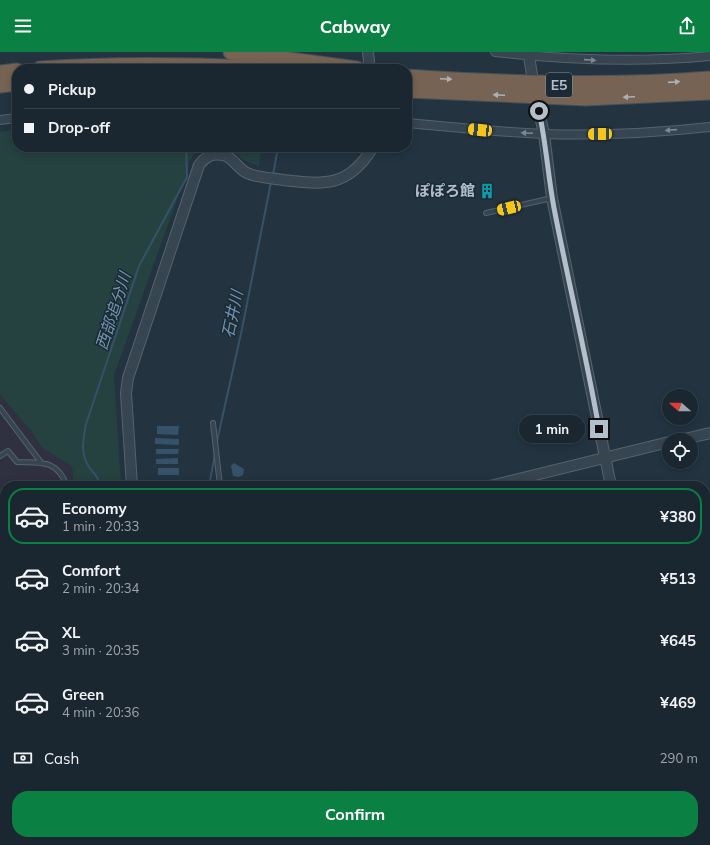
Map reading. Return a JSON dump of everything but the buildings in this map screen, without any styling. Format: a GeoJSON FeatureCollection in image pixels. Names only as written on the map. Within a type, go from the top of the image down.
{"type":"FeatureCollection","features":[{"type":"Feature","properties":{"kind":"highway"},"geometry":{"type":"LineString","coordinates":[[231,52],[365,61]]}},
{"type":"Feature","properties":{"kind":"highway"},"geometry":{"type":"LineString","coordinates":[[0,73],[12,72]]}},
{"type":"Feature","properties":{"kind":"highway","name":"E5"},"geometry":{"type":"LineString","coordinates":[[412,80],[587,85],[634,84],[710,79]]}},
{"type":"Feature","properties":{"kind":"highway","name":"E5"},"geometry":{"type":"LineString","coordinates":[[412,81],[464,94],[586,98],[710,92]]}},
{"type":"Feature","properties":{"kind":"highway"},"geometry":{"type":"LineString","coordinates":[[0,85],[12,84]]}},
{"type":"Feature","properties":{"kind":"highway"},"geometry":{"type":"LineString","coordinates":[[412,93],[464,94]]}},
{"type":"Feature","properties":{"kind":"street"},"geometry":{"type":"LineString","coordinates":[[495,52],[612,62],[667,61],[710,56]]}},
{"type":"Feature","properties":{"kind":"street"},"geometry":{"type":"LineString","coordinates":[[529,56],[532,75]]}},
{"type":"Feature","properties":{"kind":"street"},"geometry":{"type":"LineString","coordinates":[[539,111],[544,134],[552,198],[589,371],[604,457],[610,481]]}},
{"type":"Feature","properties":{"kind":"street"},"geometry":{"type":"LineString","coordinates":[[0,120],[12,119]]}},
{"type":"Feature","properties":{"kind":"street"},"geometry":{"type":"LineString","coordinates":[[412,123],[544,134],[613,134],[710,128]]}},
{"type":"Feature","properties":{"kind":"street"},"geometry":{"type":"LineString","coordinates":[[132,481],[126,394],[128,378],[199,165],[204,159],[212,155],[222,155],[228,157],[247,173],[306,183],[324,183],[332,182],[355,170],[364,161],[370,152]]}},
{"type":"Feature","properties":{"kind":"street"},"geometry":{"type":"LineString","coordinates":[[698,436],[710,433]]}},
{"type":"Feature","properties":{"kind":"street"},"geometry":{"type":"LineString","coordinates":[[510,481],[662,444]]}},
{"type":"Feature","properties":{"kind":"lane"},"geometry":{"type":"LineString","coordinates":[[486,213],[552,198]]}},
{"type":"Feature","properties":{"kind":"lane"},"geometry":{"type":"LineString","coordinates":[[0,408],[2,415],[40,461]]}},
{"type":"Feature","properties":{"kind":"lane"},"geometry":{"type":"LineString","coordinates":[[213,423],[219,481]]}},
{"type":"Feature","properties":{"kind":"lane"},"geometry":{"type":"LineString","coordinates":[[0,456],[8,451],[17,462],[40,461],[50,464],[60,471],[64,481]]}},
{"type":"Feature","properties":{"kind":"shaded area"},"geometry":{"type":"Polygon","coordinates":[[[0,395],[33,433],[42,448],[72,466],[74,481],[0,481],[0,395]]]}},
{"type":"Feature","properties":{"kind":"shaded area"},"geometry":{"type":"Polygon","coordinates":[[[157,426],[179,426],[178,435],[157,434],[157,426]]]}},
{"type":"Feature","properties":{"kind":"shaded area"},"geometry":{"type":"Polygon","coordinates":[[[155,438],[179,439],[179,445],[155,444],[155,438]]]}},
{"type":"Feature","properties":{"kind":"shaded area"},"geometry":{"type":"Polygon","coordinates":[[[156,449],[179,449],[178,454],[156,454],[156,449]]]}},
{"type":"Feature","properties":{"kind":"shaded area"},"geometry":{"type":"Polygon","coordinates":[[[178,458],[178,464],[156,464],[156,459],[178,458]]]}},
{"type":"Feature","properties":{"kind":"shaded area"},"geometry":{"type":"Polygon","coordinates":[[[234,463],[244,469],[243,475],[239,477],[233,476],[231,466],[234,463]]]}},
{"type":"Feature","properties":{"kind":"shaded area"},"geometry":{"type":"Polygon","coordinates":[[[158,468],[179,468],[179,475],[158,475],[158,468]]]}},
{"type":"Feature","properties":{"kind":"green space"},"geometry":{"type":"Polygon","coordinates":[[[12,130],[12,152],[195,152],[189,161],[187,177],[179,194],[114,375],[121,481],[74,481],[72,466],[42,448],[33,433],[0,395],[0,132],[12,130]]]}},
{"type":"Feature","properties":{"kind":"green space"},"geometry":{"type":"Polygon","coordinates":[[[234,152],[260,152],[259,166],[245,161],[234,152]]]}},
{"type":"Feature","properties":{"kind":"waterway","name":"西部追分川"},"geometry":{"type":"LineString","coordinates":[[98,481],[84,457],[83,441],[86,424],[139,266],[187,177],[186,152]]}},
{"type":"Feature","properties":{"kind":"waterway","name":"石井川"},"geometry":{"type":"LineString","coordinates":[[273,175],[277,152]]}},
{"type":"Feature","properties":{"kind":"waterway","name":"石井川"},"geometry":{"type":"LineString","coordinates":[[217,441],[242,329],[271,182]]}},
{"type":"Feature","properties":{"kind":"waterway","name":"石井川"},"geometry":{"type":"LineString","coordinates":[[210,481],[215,454]]}},
{"type":"Feature","properties":{"kind":"place","name":"ぽぽろ館"},"geometry":{"type":"Point","coordinates":[487,191]}},
{"type":"Feature","properties":{"kind":"route"},"geometry":{"type":"LineString","coordinates":[[539,111],[544,134],[552,198],[558,230],[589,371],[599,429]]}}]}
